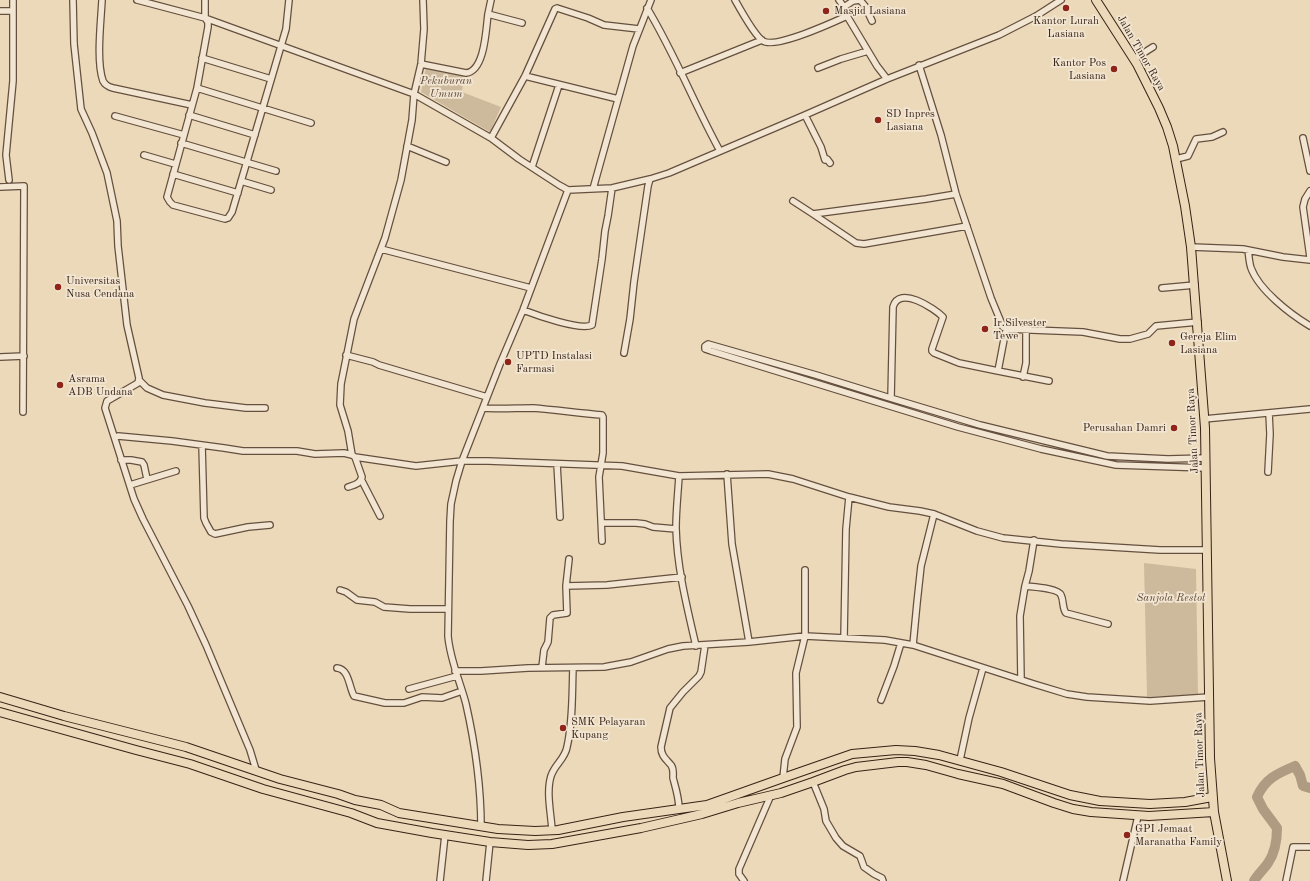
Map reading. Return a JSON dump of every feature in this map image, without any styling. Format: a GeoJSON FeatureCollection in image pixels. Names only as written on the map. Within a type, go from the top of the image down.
{"type":"FeatureCollection","features":[{"type":"Feature","properties":{"kind":"highway","name":"Jalan Timor Raya"},"geometry":{"type":"LineString","coordinates":[[1096,0],[1134,59],[1159,108],[1167,127],[1176,159],[1185,206],[1195,285],[1206,458],[1209,697],[1212,797],[1227,881]]}},
{"type":"Feature","properties":{"kind":"highway"},"geometry":{"type":"LineString","coordinates":[[0,697],[64,716],[186,747],[287,781],[338,794],[355,800],[381,805],[399,813],[481,827],[534,831],[552,830],[587,825],[622,817],[713,804],[848,756],[903,750],[921,751],[960,760],[1083,798],[1130,804],[1173,803],[1212,797]]}},
{"type":"Feature","properties":{"kind":"highway"},"geometry":{"type":"LineString","coordinates":[[0,712],[190,764],[282,794],[351,813],[377,823],[490,842],[528,845],[552,844],[590,837],[702,814],[738,803],[781,793],[845,770],[907,762],[926,765],[1003,784],[1057,804],[1091,812],[1138,816],[1161,816],[1214,812]]}},
{"type":"Feature","properties":{"kind":"highway"},"geometry":{"type":"LineString","coordinates":[[60,729],[64,716]]}},
{"type":"Feature","properties":{"kind":"highway"},"geometry":{"type":"LineString","coordinates":[[874,752],[875,765]]}},
{"type":"Feature","properties":{"kind":"highway"},"geometry":{"type":"LineString","coordinates":[[780,779],[781,793]]}},
{"type":"Feature","properties":{"kind":"highway"},"geometry":{"type":"LineString","coordinates":[[282,794],[287,781]]}},
{"type":"Feature","properties":{"kind":"highway"},"geometry":{"type":"LineString","coordinates":[[1057,804],[1061,792]]}},
{"type":"Feature","properties":{"kind":"highway"},"geometry":{"type":"LineString","coordinates":[[587,825],[590,837]]}},
{"type":"Feature","properties":{"kind":"street"},"geometry":{"type":"LineString","coordinates":[[10,180],[6,155],[14,80],[13,0]]}},
{"type":"Feature","properties":{"kind":"street"},"geometry":{"type":"LineString","coordinates":[[73,0],[74,44],[81,109],[107,173],[116,221],[127,325],[139,380],[147,388],[163,395],[205,403],[246,408],[265,408]]}},
{"type":"Feature","properties":{"kind":"street"},"geometry":{"type":"LineString","coordinates":[[102,0],[100,61],[106,84],[113,88],[192,105]]}},
{"type":"Feature","properties":{"kind":"street"},"geometry":{"type":"LineString","coordinates":[[137,0],[205,18],[414,94],[491,138],[559,186],[568,190],[612,188],[650,179],[805,115],[919,65],[999,35],[1036,16],[1061,0]]}},
{"type":"Feature","properties":{"kind":"street"},"geometry":{"type":"LineString","coordinates":[[205,0],[205,18],[208,22],[208,27],[197,88],[167,194],[168,199],[173,205],[225,219],[228,218],[232,212],[247,163],[280,45],[286,29],[289,0]]}},
{"type":"Feature","properties":{"kind":"street"},"geometry":{"type":"LineString","coordinates":[[380,516],[361,479],[362,477],[353,456],[348,431],[340,405],[339,393],[354,319],[385,238],[401,180],[414,94],[421,64],[424,29],[423,0]]}},
{"type":"Feature","properties":{"kind":"street"},"geometry":{"type":"LineString","coordinates":[[421,64],[466,73],[471,72],[476,67],[483,49],[491,0]]}},
{"type":"Feature","properties":{"kind":"street"},"geometry":{"type":"LineString","coordinates":[[593,189],[639,29],[651,0]]}},
{"type":"Feature","properties":{"kind":"street"},"geometry":{"type":"LineString","coordinates":[[735,0],[752,28],[765,42],[802,35],[847,16]]}},
{"type":"Feature","properties":{"kind":"street"},"geometry":{"type":"LineString","coordinates":[[839,0],[877,66],[887,79]]}},
{"type":"Feature","properties":{"kind":"street"},"geometry":{"type":"LineString","coordinates":[[844,7],[853,1],[860,0],[865,6],[872,21]]}},
{"type":"Feature","properties":{"kind":"street"},"geometry":{"type":"LineString","coordinates":[[491,138],[525,76],[555,9],[557,8],[588,18],[604,25],[639,29]]}},
{"type":"Feature","properties":{"kind":"street"},"geometry":{"type":"LineString","coordinates":[[647,8],[665,39],[680,73],[720,151]]}},
{"type":"Feature","properties":{"kind":"street"},"geometry":{"type":"LineString","coordinates":[[0,11],[13,11]]}},
{"type":"Feature","properties":{"kind":"street"},"geometry":{"type":"LineString","coordinates":[[488,14],[522,24]]}},
{"type":"Feature","properties":{"kind":"street"},"geometry":{"type":"LineString","coordinates":[[680,73],[762,40]]}},
{"type":"Feature","properties":{"kind":"street"},"geometry":{"type":"LineString","coordinates":[[1134,59],[1153,47]]}},
{"type":"Feature","properties":{"kind":"street"},"geometry":{"type":"LineString","coordinates":[[818,68],[868,51]]}},
{"type":"Feature","properties":{"kind":"street"},"geometry":{"type":"LineString","coordinates":[[202,58],[271,79]]}},
{"type":"Feature","properties":{"kind":"street"},"geometry":{"type":"LineString","coordinates":[[919,65],[941,135],[956,194],[1002,326],[1006,329],[1083,332],[1120,339],[1130,339],[1148,334],[1156,326],[1198,322]]}},
{"type":"Feature","properties":{"kind":"street"},"geometry":{"type":"LineString","coordinates":[[525,76],[618,99]]}},
{"type":"Feature","properties":{"kind":"street"},"geometry":{"type":"LineString","coordinates":[[532,167],[559,85]]}},
{"type":"Feature","properties":{"kind":"street"},"geometry":{"type":"LineString","coordinates":[[197,88],[311,123]]}},
{"type":"Feature","properties":{"kind":"street"},"geometry":{"type":"LineString","coordinates":[[189,115],[255,135]]}},
{"type":"Feature","properties":{"kind":"street"},"geometry":{"type":"LineString","coordinates":[[805,115],[821,148],[825,160],[830,163]]}},
{"type":"Feature","properties":{"kind":"street"},"geometry":{"type":"LineString","coordinates":[[115,116],[184,135]]}},
{"type":"Feature","properties":{"kind":"street"},"geometry":{"type":"LineString","coordinates":[[1176,159],[1188,156],[1196,139],[1212,137],[1224,132]]}},
{"type":"Feature","properties":{"kind":"street"},"geometry":{"type":"LineString","coordinates":[[1303,138],[1310,170]]}},
{"type":"Feature","properties":{"kind":"street"},"geometry":{"type":"LineString","coordinates":[[181,143],[276,171]]}},
{"type":"Feature","properties":{"kind":"street"},"geometry":{"type":"LineString","coordinates":[[407,146],[446,162]]}},
{"type":"Feature","properties":{"kind":"street"},"geometry":{"type":"LineString","coordinates":[[144,155],[175,164]]}},
{"type":"Feature","properties":{"kind":"street"},"geometry":{"type":"LineString","coordinates":[[173,174],[238,193]]}},
{"type":"Feature","properties":{"kind":"street"},"geometry":{"type":"LineString","coordinates":[[624,353],[650,179]]}},
{"type":"Feature","properties":{"kind":"street"},"geometry":{"type":"LineString","coordinates":[[241,181],[271,190]]}},
{"type":"Feature","properties":{"kind":"street"},"geometry":{"type":"LineString","coordinates":[[0,187],[24,186],[23,412]]}},
{"type":"Feature","properties":{"kind":"street"},"geometry":{"type":"LineString","coordinates":[[523,310],[561,323],[582,326],[592,325],[612,188]]}},
{"type":"Feature","properties":{"kind":"street"},"geometry":{"type":"LineString","coordinates":[[481,827],[479,782],[467,712],[449,649],[447,630],[451,504],[462,461],[523,310],[568,190]]}},
{"type":"Feature","properties":{"kind":"street"},"geometry":{"type":"LineString","coordinates":[[1310,191],[1305,199],[1303,207],[1310,257]]}},
{"type":"Feature","properties":{"kind":"street"},"geometry":{"type":"LineString","coordinates":[[813,214],[956,194]]}},
{"type":"Feature","properties":{"kind":"street"},"geometry":{"type":"LineString","coordinates":[[793,201],[856,243],[864,244],[967,226]]}},
{"type":"Feature","properties":{"kind":"street"},"geometry":{"type":"LineString","coordinates":[[1191,247],[1248,250],[1283,257],[1310,260]]}},
{"type":"Feature","properties":{"kind":"street"},"geometry":{"type":"LineString","coordinates":[[381,249],[531,288]]}},
{"type":"Feature","properties":{"kind":"street"},"geometry":{"type":"LineString","coordinates":[[1248,250],[1253,273],[1274,300],[1310,326]]}},
{"type":"Feature","properties":{"kind":"street"},"geometry":{"type":"LineString","coordinates":[[1162,288],[1195,285]]}},
{"type":"Feature","properties":{"kind":"street"},"geometry":{"type":"LineString","coordinates":[[891,398],[892,307],[898,300],[917,300],[942,317],[932,349],[934,353],[959,363],[1049,382]]}},
{"type":"Feature","properties":{"kind":"street"},"geometry":{"type":"LineString","coordinates":[[998,371],[1006,329]]}},
{"type":"Feature","properties":{"kind":"street"},"geometry":{"type":"LineString","coordinates":[[1023,377],[1026,363],[1026,330]]}},
{"type":"Feature","properties":{"kind":"street"},"geometry":{"type":"LineString","coordinates":[[1206,458],[1168,459],[1107,456],[980,425],[816,375],[708,344],[705,346],[705,349],[741,360],[979,432],[1041,448],[1107,463],[1206,468]]}},
{"type":"Feature","properties":{"kind":"street"},"geometry":{"type":"LineString","coordinates":[[346,355],[487,397]]}},
{"type":"Feature","properties":{"kind":"street"},"geometry":{"type":"LineString","coordinates":[[0,357],[24,356]]}},
{"type":"Feature","properties":{"kind":"street"},"geometry":{"type":"LineString","coordinates":[[139,380],[133,387],[107,401],[105,404],[121,460],[143,519],[188,606],[218,672],[250,750],[256,770]]}},
{"type":"Feature","properties":{"kind":"street"},"geometry":{"type":"LineString","coordinates":[[483,408],[548,409],[602,415],[603,453],[599,477],[602,541]]}},
{"type":"Feature","properties":{"kind":"street"},"geometry":{"type":"LineString","coordinates":[[1204,419],[1310,409]]}},
{"type":"Feature","properties":{"kind":"street"},"geometry":{"type":"LineString","coordinates":[[1268,472],[1270,434],[1269,413]]}},
{"type":"Feature","properties":{"kind":"street"},"geometry":{"type":"LineString","coordinates":[[979,432],[980,425]]}},
{"type":"Feature","properties":{"kind":"street"},"geometry":{"type":"LineString","coordinates":[[115,437],[118,436],[202,445],[243,452],[298,451],[315,454],[344,453],[353,456],[416,466],[462,461],[488,461],[622,466],[679,476],[727,474],[776,475],[849,497],[889,507],[934,514],[987,534],[1003,538],[1062,544],[1160,550],[1207,550]]}},
{"type":"Feature","properties":{"kind":"street"},"geometry":{"type":"LineString","coordinates":[[202,445],[203,510],[206,523],[211,532],[216,534],[248,527],[270,525]]}},
{"type":"Feature","properties":{"kind":"street"},"geometry":{"type":"LineString","coordinates":[[121,460],[142,462],[147,479]]}},
{"type":"Feature","properties":{"kind":"street"},"geometry":{"type":"LineString","coordinates":[[557,464],[560,517]]}},
{"type":"Feature","properties":{"kind":"street"},"geometry":{"type":"LineString","coordinates":[[130,485],[176,471]]}},
{"type":"Feature","properties":{"kind":"street"},"geometry":{"type":"LineString","coordinates":[[727,474],[732,544],[749,642]]}},
{"type":"Feature","properties":{"kind":"street"},"geometry":{"type":"LineString","coordinates":[[679,476],[676,529],[682,577],[696,646]]}},
{"type":"Feature","properties":{"kind":"street"},"geometry":{"type":"LineString","coordinates":[[348,487],[356,484],[361,479]]}},
{"type":"Feature","properties":{"kind":"street"},"geometry":{"type":"LineString","coordinates":[[844,638],[846,529],[849,497]]}},
{"type":"Feature","properties":{"kind":"street"},"geometry":{"type":"LineString","coordinates":[[913,645],[921,566],[934,514]]}},
{"type":"Feature","properties":{"kind":"street"},"geometry":{"type":"LineString","coordinates":[[602,523],[636,523],[648,524],[653,527],[676,529]]}},
{"type":"Feature","properties":{"kind":"street"},"geometry":{"type":"LineString","coordinates":[[1021,679],[1020,616],[1025,586],[1030,572],[1034,540]]}},
{"type":"Feature","properties":{"kind":"street"},"geometry":{"type":"LineString","coordinates":[[542,667],[544,650],[548,642],[550,618],[553,615],[567,613],[566,586],[569,559]]}},
{"type":"Feature","properties":{"kind":"street"},"geometry":{"type":"LineString","coordinates":[[780,779],[785,759],[797,727],[796,673],[805,636],[805,570]]}},
{"type":"Feature","properties":{"kind":"street"},"geometry":{"type":"LineString","coordinates":[[566,586],[607,585],[682,577]]}},
{"type":"Feature","properties":{"kind":"street"},"geometry":{"type":"LineString","coordinates":[[1025,586],[1057,591],[1062,595],[1066,613],[1108,624]]}},
{"type":"Feature","properties":{"kind":"street"},"geometry":{"type":"LineString","coordinates":[[340,590],[346,592],[357,600],[376,602],[384,607],[448,609]]}},
{"type":"Feature","properties":{"kind":"street"},"geometry":{"type":"LineString","coordinates":[[409,689],[456,674],[542,667],[573,668],[613,666],[631,662],[668,649],[683,646],[749,642],[805,636],[879,639],[913,645],[1050,689],[1087,697],[1150,701],[1209,697]]}},
{"type":"Feature","properties":{"kind":"street"},"geometry":{"type":"LineString","coordinates":[[881,700],[901,643]]}},
{"type":"Feature","properties":{"kind":"street"},"geometry":{"type":"LineString","coordinates":[[679,809],[679,800],[673,776],[673,768],[667,762],[661,751],[661,747],[670,708],[699,676],[701,672],[705,645]]}},
{"type":"Feature","properties":{"kind":"street"},"geometry":{"type":"LineString","coordinates":[[337,668],[345,672],[354,696],[385,703],[408,702],[422,697],[442,698],[462,691]]}},
{"type":"Feature","properties":{"kind":"street"},"geometry":{"type":"LineString","coordinates":[[552,830],[549,796],[550,780],[556,765],[564,756],[568,746],[571,720],[573,668]]}},
{"type":"Feature","properties":{"kind":"street"},"geometry":{"type":"LineString","coordinates":[[960,760],[969,718],[983,668]]}},
{"type":"Feature","properties":{"kind":"street"},"geometry":{"type":"LineString","coordinates":[[814,782],[824,809],[826,821],[836,838],[843,846],[860,856],[864,867],[882,878],[884,881]]}},
{"type":"Feature","properties":{"kind":"street"},"geometry":{"type":"LineString","coordinates":[[744,881],[739,874],[739,869],[770,795]]}},
{"type":"Feature","properties":{"kind":"street"},"geometry":{"type":"LineString","coordinates":[[1123,881],[1138,816]]}},
{"type":"Feature","properties":{"kind":"street"},"geometry":{"type":"LineString","coordinates":[[440,881],[445,835]]}},
{"type":"Feature","properties":{"kind":"street"},"geometry":{"type":"LineString","coordinates":[[486,881],[490,842]]}},
{"type":"Feature","properties":{"kind":"street"},"geometry":{"type":"LineString","coordinates":[[1286,881],[1293,847],[1310,846]]}},
{"type":"Feature","properties":{"kind":"green space","name":"Pekuburan Umum"},"geometry":{"type":"Polygon","coordinates":[[[426,67],[464,74],[462,92],[501,107],[490,132],[421,92],[426,67]]]}},
{"type":"Feature","properties":{"kind":"green space","name":"Sanjola Restot"},"geometry":{"type":"Polygon","coordinates":[[[1144,563],[1196,569],[1198,695],[1147,697],[1144,563]]]}},
{"type":"Feature","properties":{"kind":"waterway"},"geometry":{"type":"LineString","coordinates":[[1254,881],[1268,863],[1272,855],[1277,833],[1277,828],[1263,809],[1257,797],[1260,791],[1272,778],[1295,766],[1300,775],[1303,786],[1310,788]]}},
{"type":"Feature","properties":{"kind":"place","name":"Kantor Lurah Lasiana"},"geometry":{"type":"Point","coordinates":[1066,8]}},
{"type":"Feature","properties":{"kind":"place","name":"Masjid Lasiana"},"geometry":{"type":"Point","coordinates":[826,11]}},
{"type":"Feature","properties":{"kind":"place","name":"Kantor Pos Lasiana"},"geometry":{"type":"Point","coordinates":[1114,69]}},
{"type":"Feature","properties":{"kind":"place","name":"SD Inpres Lasiana"},"geometry":{"type":"Point","coordinates":[878,120]}},
{"type":"Feature","properties":{"kind":"place","name":"Universitas Nusa Cendana"},"geometry":{"type":"Point","coordinates":[58,287]}},
{"type":"Feature","properties":{"kind":"place","name":"Ir.Silvester Tewe"},"geometry":{"type":"Point","coordinates":[985,329]}},
{"type":"Feature","properties":{"kind":"place","name":"Gereja Elim Lasiana"},"geometry":{"type":"Point","coordinates":[1172,343]}},
{"type":"Feature","properties":{"kind":"place","name":"UPTD Instalasi Farmasi"},"geometry":{"type":"Point","coordinates":[508,362]}},
{"type":"Feature","properties":{"kind":"place","name":"Asrama ADB Undana"},"geometry":{"type":"Point","coordinates":[60,385]}},
{"type":"Feature","properties":{"kind":"place","name":"Perusahan Damri"},"geometry":{"type":"Point","coordinates":[1174,428]}},
{"type":"Feature","properties":{"kind":"place","name":"SMK Pelayaran Kupang"},"geometry":{"type":"Point","coordinates":[563,728]}},
{"type":"Feature","properties":{"kind":"place","name":"GPI Jemaat Maranatha Family"},"geometry":{"type":"Point","coordinates":[1127,835]}}]}
